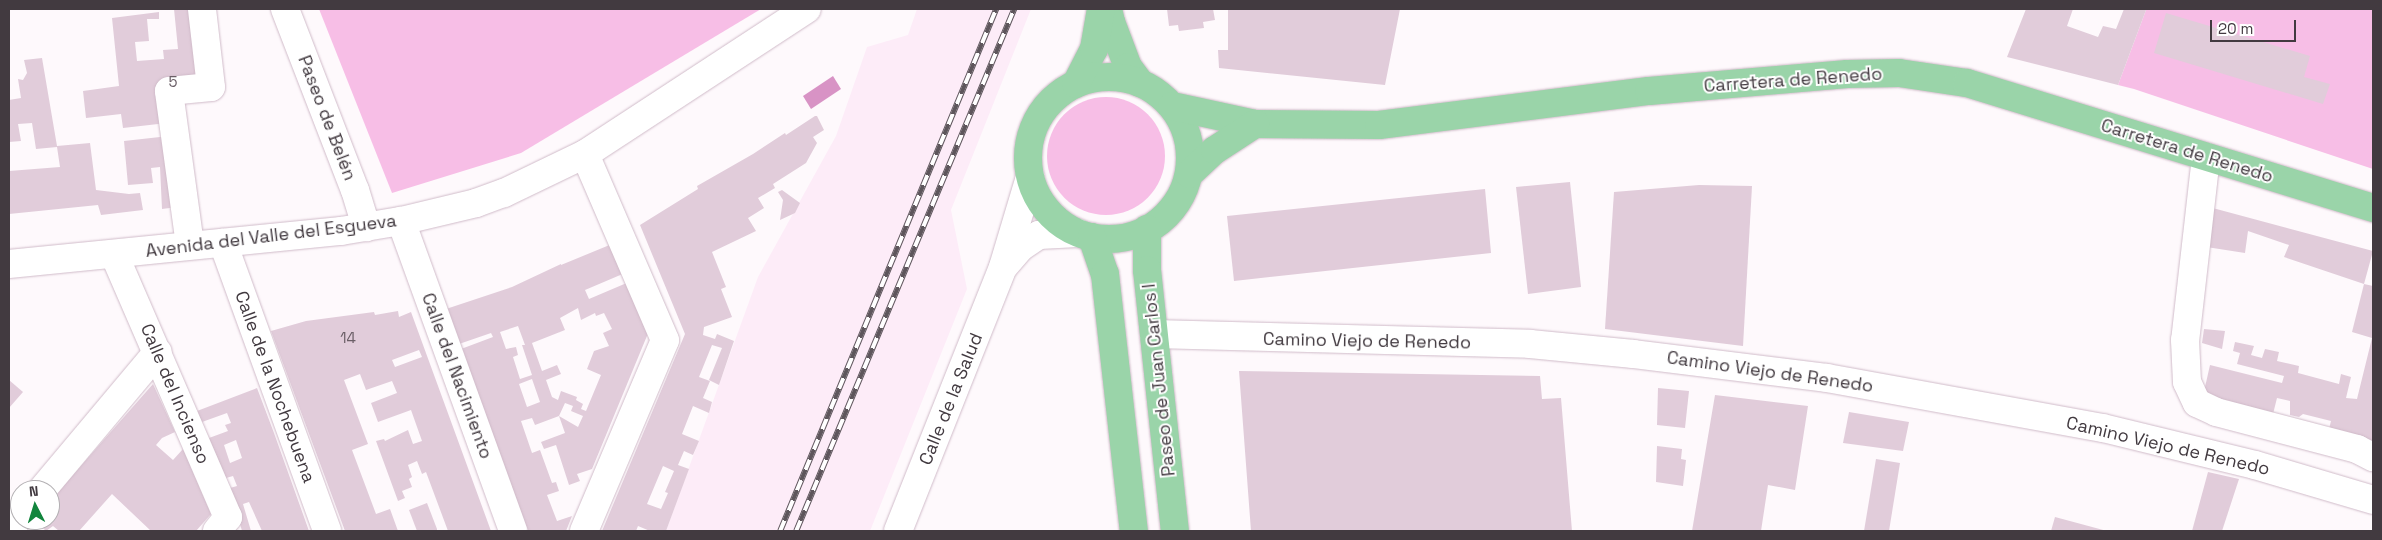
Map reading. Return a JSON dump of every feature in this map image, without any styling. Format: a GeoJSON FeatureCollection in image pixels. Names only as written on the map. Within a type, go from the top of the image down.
{"type":"FeatureCollection","features":[{"type":"Feature","properties":{"kind":"main road"},"geometry":{"type":"LineString","coordinates":[[1076,84],[1094,49],[1101,9]]}},
{"type":"Feature","properties":{"kind":"main road"},"geometry":{"type":"LineString","coordinates":[[1108,9],[1125,60],[1140,82]]}},
{"type":"Feature","properties":{"kind":"main road","name":"Carretera de Renedo"},"geometry":{"type":"LineString","coordinates":[[1172,106],[1255,124],[1379,125],[1649,91],[1847,74],[1899,73],[1967,83],[2373,208]]}},
{"type":"Feature","properties":{"kind":"main road"},"geometry":{"type":"LineString","coordinates":[[1102,77],[1140,82],[1158,92],[1172,106],[1186,132],[1190,146],[1189,174],[1184,192],[1162,220],[1147,230],[1120,238],[1085,235],[1054,218],[1043,206],[1030,177],[1029,145],[1040,115],[1062,92],[1076,84],[1102,77]]}},
{"type":"Feature","properties":{"kind":"main road"},"geometry":{"type":"LineString","coordinates":[[1189,174],[1215,150],[1255,124]]}},
{"type":"Feature","properties":{"kind":"main road","name":"Paseo de Juan Carlos I"},"geometry":{"type":"LineString","coordinates":[[1147,230],[1147,270],[1175,531]]}},
{"type":"Feature","properties":{"kind":"main road"},"geometry":{"type":"LineString","coordinates":[[1085,235],[1105,274],[1134,531]]}},
{"type":"Feature","properties":{"kind":"street"},"geometry":{"type":"LineString","coordinates":[[190,246],[169,90],[211,87],[202,9]]}},
{"type":"Feature","properties":{"kind":"street","name":"Paseo de Belén"},"geometry":{"type":"LineString","coordinates":[[285,9],[355,190],[366,227]]}},
{"type":"Feature","properties":{"kind":"street","name":"Avenida del Valle del Esgueva"},"geometry":{"type":"LineString","coordinates":[[9,264],[366,227],[401,221],[485,200],[586,154],[807,9]]}},
{"type":"Feature","properties":{"kind":"street"},"geometry":{"type":"LineString","coordinates":[[584,531],[666,340],[586,154]]}},
{"type":"Feature","properties":{"kind":"street"},"geometry":{"type":"LineString","coordinates":[[2206,157],[2185,340],[2186,382],[2197,403],[2216,412],[2357,449],[2373,457]]}},
{"type":"Feature","properties":{"kind":"street","name":"Calle de la Salud"},"geometry":{"type":"LineString","coordinates":[[898,531],[1003,267],[1030,177]]}},
{"type":"Feature","properties":{"kind":"street","name":"Calle del Nacimiento"},"geometry":{"type":"LineString","coordinates":[[401,221],[513,531]]}},
{"type":"Feature","properties":{"kind":"street","name":"Calle de la Salud"},"geometry":{"type":"LineString","coordinates":[[1003,267],[1021,247],[1039,235],[1085,235]]}},
{"type":"Feature","properties":{"kind":"street","name":"Calle de la Nochebuena"},"geometry":{"type":"LineString","coordinates":[[223,242],[327,531]]}},
{"type":"Feature","properties":{"kind":"street","name":"Calle del Incienso"},"geometry":{"type":"LineString","coordinates":[[114,254],[228,517],[217,531]]}},
{"type":"Feature","properties":{"kind":"street","name":"Camino Viejo de Renedo"},"geometry":{"type":"LineString","coordinates":[[1154,334],[1530,344],[1634,354],[1827,378],[2103,428],[2255,465],[2373,500]]}},
{"type":"Feature","properties":{"kind":"street"},"geometry":{"type":"LineString","coordinates":[[50,480],[158,352]]}},
{"type":"Feature","properties":{"kind":"shaded area"},"geometry":{"type":"Polygon","coordinates":[[[319,9],[761,9],[521,153],[392,193],[319,9]]]}},
{"type":"Feature","properties":{"kind":"shaded area"},"geometry":{"type":"Polygon","coordinates":[[[917,9],[1031,9],[951,210],[967,289],[870,531],[666,531],[758,277],[836,136],[867,47],[908,35],[917,9]]]}},
{"type":"Feature","properties":{"kind":"shaded area"},"geometry":{"type":"Polygon","coordinates":[[[2144,9],[2373,9],[2373,169],[2118,85],[2146,10],[2144,9]]]}},
{"type":"Feature","properties":{"kind":"shaded area"},"geometry":{"type":"Polygon","coordinates":[[[833,76],[841,89],[811,109],[803,96],[833,76]]]}},
{"type":"Feature","properties":{"kind":"shaded area"},"geometry":{"type":"Polygon","coordinates":[[[1106,97],[1118,98],[1129,102],[1148,114],[1160,133],[1164,144],[1164,168],[1160,179],[1148,198],[1129,210],[1118,214],[1106,215],[1094,214],[1083,210],[1064,198],[1052,179],[1048,168],[1047,156],[1048,144],[1052,133],[1064,114],[1083,102],[1094,98],[1106,97]]]}},
{"type":"Feature","properties":{"kind":"building"},"geometry":{"type":"Polygon","coordinates":[[[174,9],[195,9],[202,81],[167,123],[123,128],[121,114],[86,118],[83,91],[119,86],[112,18],[159,12],[159,19],[147,19],[149,41],[135,42],[137,61],[164,59],[163,50],[178,49],[174,9]]]}},
{"type":"Feature","properties":{"kind":"building"},"geometry":{"type":"Polygon","coordinates":[[[1167,9],[1213,9],[1215,20],[1203,22],[1204,28],[1179,31],[1178,25],[1169,26],[1167,9]]]}},
{"type":"Feature","properties":{"kind":"building"},"geometry":{"type":"Polygon","coordinates":[[[1228,9],[1400,9],[1385,85],[1219,68],[1218,50],[1228,50],[1228,9]]]}},
{"type":"Feature","properties":{"kind":"building"},"geometry":{"type":"Polygon","coordinates":[[[2026,9],[2073,9],[2067,26],[2098,37],[2103,26],[2116,29],[2124,9],[2146,10],[2118,85],[2007,57],[2026,9]]]}},
{"type":"Feature","properties":{"kind":"building"},"geometry":{"type":"Polygon","coordinates":[[[2166,13],[2310,56],[2304,77],[2330,84],[2323,104],[2154,53],[2166,13]]]}},
{"type":"Feature","properties":{"kind":"building"},"geometry":{"type":"Polygon","coordinates":[[[42,58],[57,146],[90,143],[96,190],[129,194],[140,193],[143,210],[101,215],[98,205],[9,214],[9,171],[60,167],[57,147],[36,149],[32,123],[18,124],[21,141],[9,142],[9,100],[21,98],[18,79],[23,80],[27,73],[24,60],[42,58]]]}},
{"type":"Feature","properties":{"kind":"building"},"geometry":{"type":"Polygon","coordinates":[[[815,116],[817,116],[824,130],[813,137],[817,143],[806,163],[773,184],[775,188],[758,198],[764,208],[748,218],[756,231],[712,252],[726,287],[721,289],[732,317],[704,327],[703,335],[715,339],[717,334],[734,341],[719,385],[709,380],[722,348],[712,345],[699,377],[710,381],[703,398],[712,402],[709,413],[693,406],[682,434],[699,441],[693,455],[684,451],[678,465],[689,469],[666,531],[650,531],[638,526],[636,531],[602,531],[685,334],[640,225],[698,189],[697,186],[785,133],[786,135],[815,116]],[[663,466],[647,504],[661,509],[668,493],[665,492],[674,471],[663,466]]]}},
{"type":"Feature","properties":{"kind":"building"},"geometry":{"type":"Polygon","coordinates":[[[169,136],[177,207],[162,209],[160,167],[151,168],[153,183],[128,185],[124,141],[169,136]]]}},
{"type":"Feature","properties":{"kind":"building"},"geometry":{"type":"Polygon","coordinates":[[[1570,182],[1581,287],[1528,294],[1516,187],[1570,182]]]}},
{"type":"Feature","properties":{"kind":"building"},"geometry":{"type":"Polygon","coordinates":[[[1699,185],[1752,186],[1743,346],[1605,329],[1614,192],[1699,185]]]}},
{"type":"Feature","properties":{"kind":"building"},"geometry":{"type":"Polygon","coordinates":[[[1485,189],[1491,253],[1234,281],[1227,216],[1485,189]]]}},
{"type":"Feature","properties":{"kind":"building"},"geometry":{"type":"Polygon","coordinates":[[[782,190],[800,203],[795,213],[780,220],[783,200],[778,192],[782,190]]]}},
{"type":"Feature","properties":{"kind":"building"},"geometry":{"type":"Polygon","coordinates":[[[2209,207],[2373,251],[2364,284],[2284,257],[2289,245],[2248,231],[2245,253],[2200,246],[2209,207]]]}},
{"type":"Feature","properties":{"kind":"building"},"geometry":{"type":"Polygon","coordinates":[[[612,244],[625,273],[585,290],[589,299],[629,282],[649,331],[592,469],[577,474],[580,481],[569,485],[556,445],[544,449],[541,442],[565,433],[559,416],[535,425],[532,418],[521,421],[532,453],[540,450],[552,483],[556,482],[559,491],[547,495],[557,521],[572,516],[566,531],[527,531],[461,349],[493,337],[491,333],[459,344],[446,309],[512,287],[612,244]],[[578,308],[560,318],[565,330],[532,343],[542,371],[557,365],[561,374],[546,380],[552,397],[558,400],[561,391],[577,397],[576,400],[583,404],[581,409],[586,411],[601,375],[587,369],[594,351],[609,346],[603,333],[612,329],[604,313],[596,316],[595,313],[581,320],[578,308]],[[518,326],[500,332],[506,349],[516,347],[518,355],[513,357],[520,379],[532,375],[522,345],[525,345],[518,326]],[[532,379],[519,384],[527,407],[540,402],[532,379]],[[565,403],[559,416],[578,427],[583,416],[571,411],[573,406],[565,403]]]}},
{"type":"Feature","properties":{"kind":"building"},"geometry":{"type":"Polygon","coordinates":[[[2364,284],[2373,286],[2373,442],[2329,429],[2331,421],[2303,414],[2299,417],[2290,415],[2290,401],[2277,398],[2273,414],[2203,396],[2210,365],[2282,383],[2284,376],[2237,364],[2240,353],[2233,351],[2235,342],[2254,346],[2251,355],[2262,358],[2265,349],[2279,352],[2277,361],[2299,366],[2298,373],[2339,384],[2341,374],[2351,377],[2346,398],[2357,399],[2372,338],[2352,332],[2364,284]]]}},
{"type":"Feature","properties":{"kind":"building"},"geometry":{"type":"Polygon","coordinates":[[[398,311],[399,317],[411,312],[491,531],[448,531],[426,472],[422,474],[417,461],[408,465],[412,477],[409,479],[412,487],[402,491],[405,498],[398,501],[376,441],[384,439],[385,441],[408,430],[413,444],[422,441],[411,410],[378,422],[371,403],[397,393],[392,381],[366,390],[360,374],[344,380],[368,444],[352,450],[376,514],[390,509],[398,531],[345,531],[271,331],[306,321],[374,312],[375,315],[398,311]],[[419,350],[392,360],[395,367],[422,357],[419,350]]]}},
{"type":"Feature","properties":{"kind":"building"},"geometry":{"type":"Polygon","coordinates":[[[2204,329],[2225,331],[2222,349],[2202,343],[2204,329]]]}},
{"type":"Feature","properties":{"kind":"building"},"geometry":{"type":"Polygon","coordinates":[[[1239,371],[1540,376],[1542,399],[1561,398],[1572,531],[1251,531],[1239,371]]]}},
{"type":"Feature","properties":{"kind":"building"},"geometry":{"type":"Polygon","coordinates":[[[9,380],[23,392],[9,408],[9,380]]]}},
{"type":"Feature","properties":{"kind":"building"},"geometry":{"type":"Polygon","coordinates":[[[153,384],[175,432],[162,438],[156,445],[173,460],[183,449],[211,514],[196,531],[151,531],[112,494],[79,531],[59,531],[60,490],[153,384]]]}},
{"type":"Feature","properties":{"kind":"building"},"geometry":{"type":"Polygon","coordinates":[[[257,388],[309,531],[262,531],[249,502],[243,504],[251,531],[242,531],[230,488],[237,486],[233,476],[226,478],[209,438],[228,431],[225,425],[231,423],[227,413],[202,422],[197,411],[257,388]],[[236,440],[224,445],[230,463],[242,458],[236,440]]]}},
{"type":"Feature","properties":{"kind":"building"},"geometry":{"type":"Polygon","coordinates":[[[1658,388],[1689,391],[1685,428],[1657,425],[1658,388]]]}},
{"type":"Feature","properties":{"kind":"building"},"geometry":{"type":"Polygon","coordinates":[[[1715,395],[1808,406],[1795,490],[1768,485],[1761,531],[1692,531],[1715,395]]]}},
{"type":"Feature","properties":{"kind":"building"},"geometry":{"type":"Polygon","coordinates":[[[1849,412],[1909,422],[1903,451],[1843,443],[1849,412]]]}},
{"type":"Feature","properties":{"kind":"building"},"geometry":{"type":"Polygon","coordinates":[[[1657,446],[1682,449],[1681,459],[1686,460],[1683,486],[1656,482],[1657,446]]]}},
{"type":"Feature","properties":{"kind":"building"},"geometry":{"type":"Polygon","coordinates":[[[1876,459],[1900,463],[1889,531],[1864,531],[1876,459]]]}},
{"type":"Feature","properties":{"kind":"building"},"geometry":{"type":"Polygon","coordinates":[[[2208,472],[2239,479],[2222,531],[2192,531],[2208,472]]]}},
{"type":"Feature","properties":{"kind":"building"},"geometry":{"type":"Polygon","coordinates":[[[427,503],[437,531],[417,531],[409,510],[427,503]]]}},
{"type":"Feature","properties":{"kind":"building"},"geometry":{"type":"Polygon","coordinates":[[[2055,517],[2107,531],[2051,531],[2055,517]]]}},
{"type":"Feature","properties":{"kind":"railway"},"geometry":{"type":"LineString","coordinates":[[780,531],[996,9]]}},
{"type":"Feature","properties":{"kind":"railway"},"geometry":{"type":"LineString","coordinates":[[796,531],[1014,9]]}}]}
